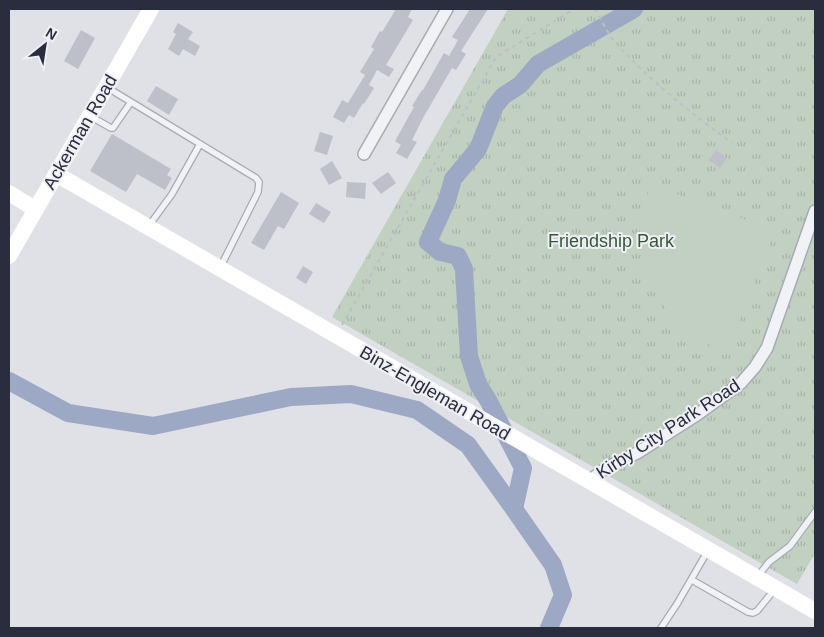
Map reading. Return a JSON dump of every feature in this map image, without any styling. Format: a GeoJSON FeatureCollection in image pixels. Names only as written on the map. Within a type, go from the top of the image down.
{"type":"FeatureCollection","features":[{"type":"Feature","properties":{"kind":"street","name":"Ackerman Road"},"geometry":{"type":"LineString","coordinates":[[9,256],[151,9]]}},
{"type":"Feature","properties":{"kind":"street"},"geometry":{"type":"LineString","coordinates":[[364,154],[447,9]]}},
{"type":"Feature","properties":{"kind":"street","name":"Binz-Engleman Road"},"geometry":{"type":"LineString","coordinates":[[56,174],[708,550],[814,609]]}},
{"type":"Feature","properties":{"kind":"street"},"geometry":{"type":"LineString","coordinates":[[9,193],[36,209]]}},
{"type":"Feature","properties":{"kind":"street","name":"Kirby City Park Road"},"geometry":{"type":"LineString","coordinates":[[588,481],[606,468],[637,453],[698,414],[741,383],[755,367],[767,348],[815,211]]}},
{"type":"Feature","properties":{"kind":"lane"},"geometry":{"type":"LineString","coordinates":[[106,87],[256,178],[259,182],[258,192],[220,268]]}},
{"type":"Feature","properties":{"kind":"lane"},"geometry":{"type":"LineString","coordinates":[[89,116],[113,128],[131,102]]}},
{"type":"Feature","properties":{"kind":"lane"},"geometry":{"type":"LineString","coordinates":[[148,227],[172,194],[200,144]]}},
{"type":"Feature","properties":{"kind":"lane"},"geometry":{"type":"LineString","coordinates":[[757,578],[769,562],[790,546],[815,512]]}},
{"type":"Feature","properties":{"kind":"lane"},"geometry":{"type":"LineString","coordinates":[[661,628],[692,580],[708,550]]}},
{"type":"Feature","properties":{"kind":"lane"},"geometry":{"type":"LineString","coordinates":[[692,580],[753,613],[757,611],[776,589]]}},
{"type":"Feature","properties":{"kind":"path"},"geometry":{"type":"LineString","coordinates":[[336,336],[496,57],[574,9]]}},
{"type":"Feature","properties":{"kind":"path"},"geometry":{"type":"LineString","coordinates":[[595,9],[614,40],[665,90],[732,144]]}},
{"type":"Feature","properties":{"kind":"green space","name":"Friendship Park"},"geometry":{"type":"Polygon","coordinates":[[[508,9],[815,9],[815,553],[797,584],[332,317],[508,9]]]}},
{"type":"Feature","properties":{"kind":"green space"},"geometry":{"type":"Polygon","coordinates":[[[650,184],[775,231],[726,355],[676,324],[648,281],[638,239],[650,184]]]}},
{"type":"Feature","properties":{"kind":"building"},"geometry":{"type":"Polygon","coordinates":[[[396,9],[412,9],[408,17],[413,20],[386,65],[394,69],[389,77],[377,70],[369,85],[374,88],[354,118],[349,115],[344,123],[333,117],[342,100],[348,103],[365,75],[360,72],[374,49],[371,47],[396,9]]]}},
{"type":"Feature","properties":{"kind":"building"},"geometry":{"type":"Polygon","coordinates":[[[470,9],[488,9],[461,51],[466,54],[456,70],[452,68],[423,118],[412,140],[417,142],[407,159],[396,153],[401,145],[395,141],[414,107],[412,106],[444,53],[449,56],[458,40],[452,37],[470,9]]]}},
{"type":"Feature","properties":{"kind":"building"},"geometry":{"type":"Polygon","coordinates":[[[178,23],[193,32],[188,39],[200,46],[195,56],[183,49],[179,56],[168,49],[176,34],[173,32],[178,23]]]}},
{"type":"Feature","properties":{"kind":"building"},"geometry":{"type":"Polygon","coordinates":[[[81,30],[95,38],[78,69],[64,61],[81,30]]]}},
{"type":"Feature","properties":{"kind":"building"},"geometry":{"type":"Polygon","coordinates":[[[156,86],[178,99],[169,115],[147,101],[156,86]]]}},
{"type":"Feature","properties":{"kind":"building"},"geometry":{"type":"Polygon","coordinates":[[[320,132],[333,136],[327,155],[314,151],[320,132]]]}},
{"type":"Feature","properties":{"kind":"building"},"geometry":{"type":"Polygon","coordinates":[[[112,134],[171,169],[167,175],[172,178],[165,190],[137,174],[126,192],[90,171],[112,134]]]}},
{"type":"Feature","properties":{"kind":"building"},"geometry":{"type":"Polygon","coordinates":[[[716,150],[727,158],[720,168],[709,160],[716,150]]]}},
{"type":"Feature","properties":{"kind":"building"},"geometry":{"type":"Polygon","coordinates":[[[332,161],[342,178],[329,185],[320,169],[332,161]]]}},
{"type":"Feature","properties":{"kind":"building"},"geometry":{"type":"Polygon","coordinates":[[[388,172],[396,183],[381,194],[372,183],[388,172]]]}},
{"type":"Feature","properties":{"kind":"building"},"geometry":{"type":"Polygon","coordinates":[[[347,182],[366,183],[365,199],[346,197],[347,182]]]}},
{"type":"Feature","properties":{"kind":"building"},"geometry":{"type":"Polygon","coordinates":[[[281,192],[299,203],[284,229],[278,226],[264,250],[251,243],[281,192]]]}},
{"type":"Feature","properties":{"kind":"building"},"geometry":{"type":"Polygon","coordinates":[[[316,203],[331,212],[324,223],[309,214],[316,203]]]}},
{"type":"Feature","properties":{"kind":"building"},"geometry":{"type":"Polygon","coordinates":[[[303,266],[313,272],[306,284],[296,278],[303,266]]]}},
{"type":"Feature","properties":{"kind":"waterway"},"geometry":{"type":"LineString","coordinates":[[549,628],[563,595],[553,565],[514,509],[523,468],[478,384],[469,356],[464,269],[458,256],[440,252],[428,242],[447,200],[453,179],[478,149],[495,106],[503,96],[520,85],[538,64],[634,9]]}},
{"type":"Feature","properties":{"kind":"waterway"},"geometry":{"type":"LineString","coordinates":[[9,381],[68,413],[153,426],[291,397],[351,394],[417,410],[468,445],[514,509]]}}]}
